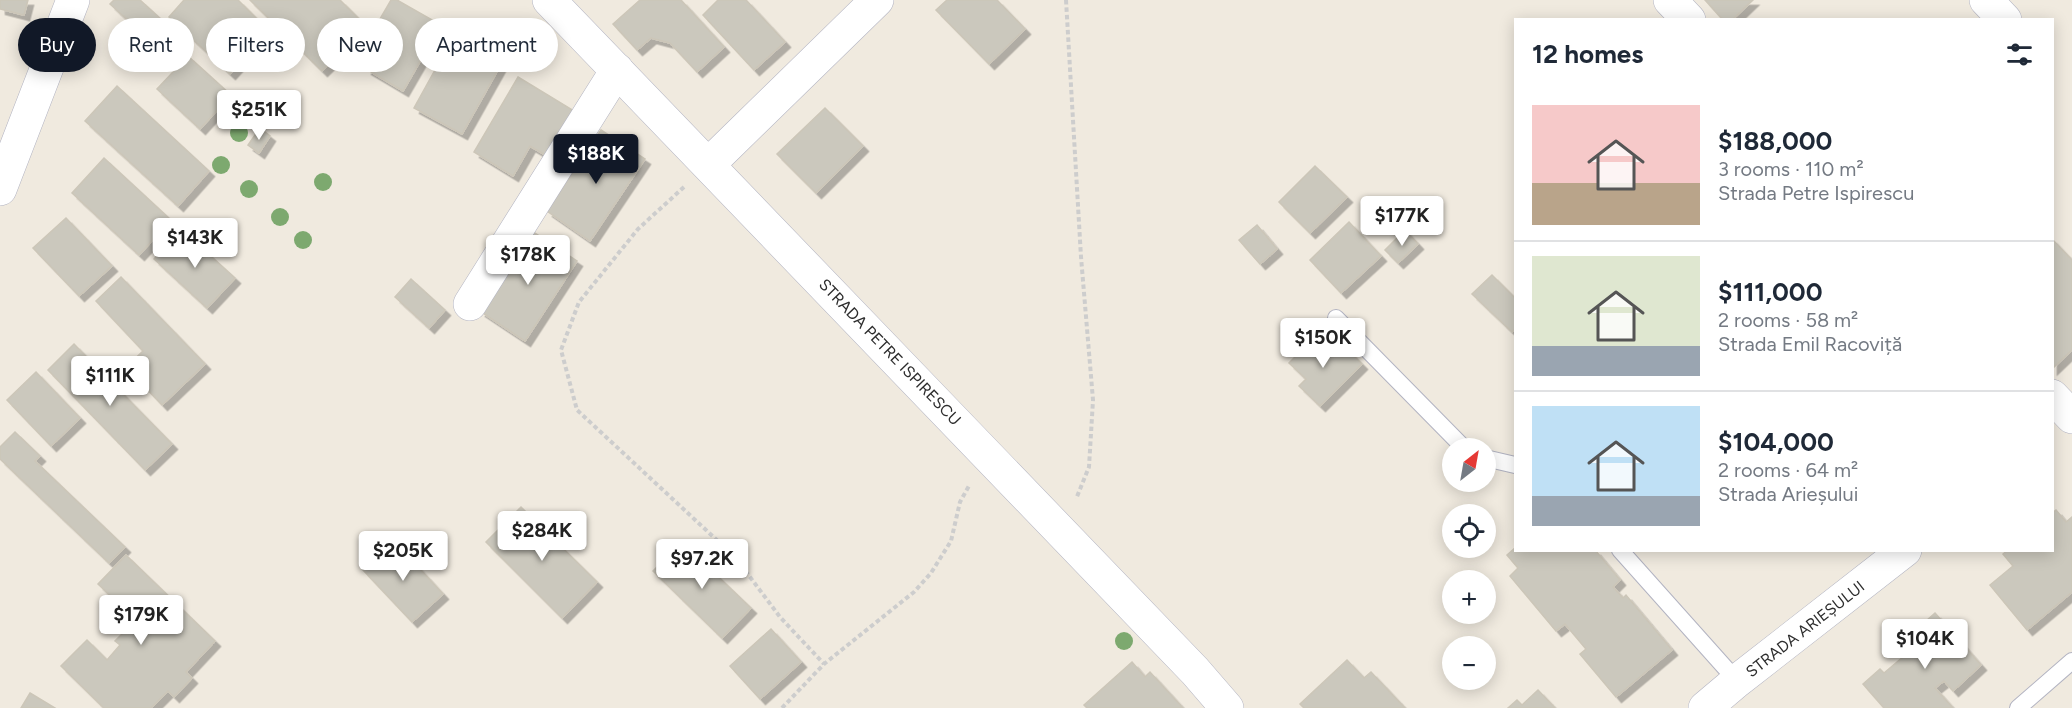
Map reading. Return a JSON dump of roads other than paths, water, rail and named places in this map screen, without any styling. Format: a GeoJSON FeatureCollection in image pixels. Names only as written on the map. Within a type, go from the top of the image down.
{"type":"FeatureCollection","features":[{"type":"Feature","properties":{"kind":"street"},"geometry":{"type":"LineString","coordinates":[[4,169],[73,0]]}},
{"type":"Feature","properties":{"kind":"street","name":"STRADA PETRE ISPIRESCU"},"geometry":{"type":"LineString","coordinates":[[549,0],[1195,671],[1227,708]]}},
{"type":"Feature","properties":{"kind":"street"},"geometry":{"type":"LineString","coordinates":[[709,164],[877,0]]}},
{"type":"Feature","properties":{"kind":"street"},"geometry":{"type":"LineString","coordinates":[[1670,0],[1687,18]]}},
{"type":"Feature","properties":{"kind":"street"},"geometry":{"type":"LineString","coordinates":[[1986,0],[2004,18]]}},
{"type":"Feature","properties":{"kind":"street"},"geometry":{"type":"LineString","coordinates":[[470,304],[617,70]]}},
{"type":"Feature","properties":{"kind":"street"},"geometry":{"type":"LineString","coordinates":[[2054,398],[2072,418],[2054,433]]}},
{"type":"Feature","properties":{"kind":"street","name":"STRADA ARIEȘULUI"},"geometry":{"type":"LineString","coordinates":[[1705,708],[1902,552]]}},
{"type":"Feature","properties":{"kind":"lane"},"geometry":{"type":"LineString","coordinates":[[1336,318],[1454,438]]}},
{"type":"Feature","properties":{"kind":"lane"},"geometry":{"type":"LineString","coordinates":[[1496,461],[1514,465]]}},
{"type":"Feature","properties":{"kind":"lane"},"geometry":{"type":"LineString","coordinates":[[1622,552],[1737,681]]}},
{"type":"Feature","properties":{"kind":"lane"},"geometry":{"type":"LineString","coordinates":[[2018,708],[2072,661]]}}]}
